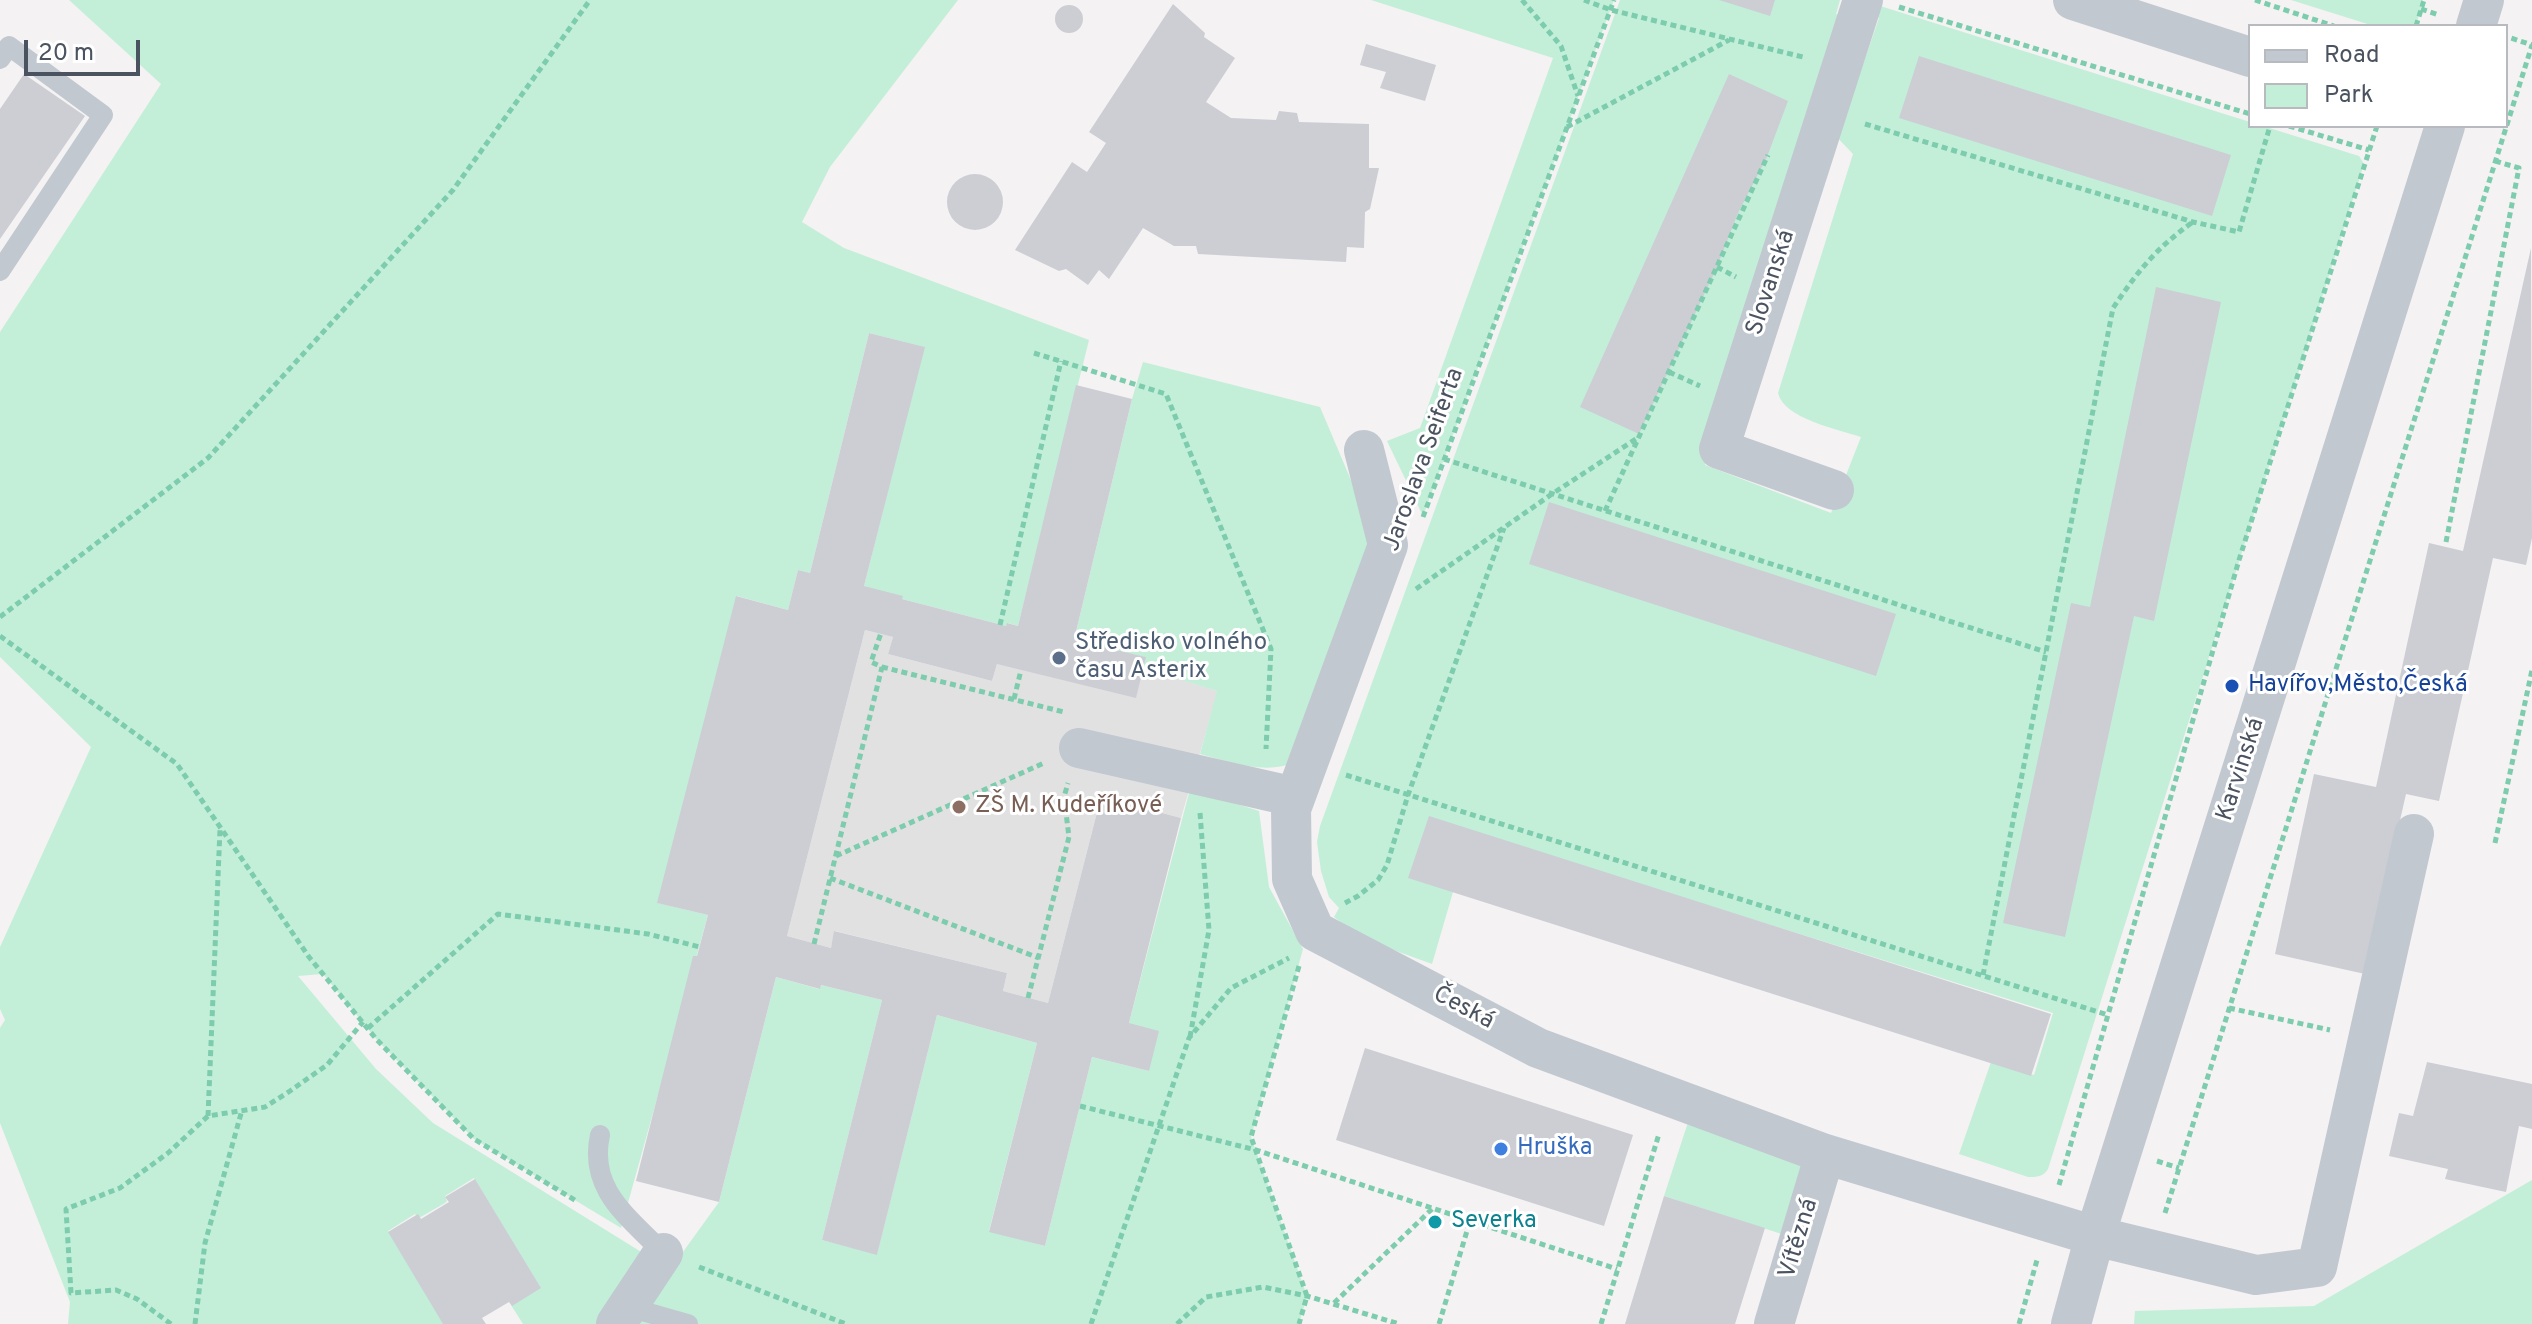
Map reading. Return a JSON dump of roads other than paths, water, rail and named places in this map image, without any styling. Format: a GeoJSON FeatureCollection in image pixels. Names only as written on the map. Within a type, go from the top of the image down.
{"type":"FeatureCollection","features":[{"type":"Feature","properties":{"kind":"street"},"geometry":{"type":"LineString","coordinates":[[2073,0],[2248,56]]}},
{"type":"Feature","properties":{"kind":"street"},"geometry":{"type":"LineString","coordinates":[[2477,24],[2484,0]]}},
{"type":"Feature","properties":{"kind":"street","name":"Slovanská"},"geometry":{"type":"LineString","coordinates":[[1834,490],[1719,449],[1841,67],[1877,2]]}},
{"type":"Feature","properties":{"kind":"street","name":"Karvinská"},"geometry":{"type":"LineString","coordinates":[[2071,1324],[2095,1236],[2444,128]]}},
{"type":"Feature","properties":{"kind":"street"},"geometry":{"type":"LineString","coordinates":[[1079,748],[1280,794],[1388,545],[1364,450]]}},
{"type":"Feature","properties":{"kind":"street","name":"Česká"},"geometry":{"type":"LineString","coordinates":[[1280,794],[1291,809],[1292,879],[1316,930],[1538,1048],[1825,1154],[2095,1236],[2256,1275],[2317,1267],[2414,834]]}},
{"type":"Feature","properties":{"kind":"street","name":"Vítězná"},"geometry":{"type":"LineString","coordinates":[[1774,1324],[1825,1154]]}},
{"type":"Feature","properties":{"kind":"street"},"geometry":{"type":"LineString","coordinates":[[622,1315],[663,1253]]}},
{"type":"Feature","properties":{"kind":"lane"},"geometry":{"type":"LineString","coordinates":[[0,59],[9,46],[103,115],[0,271]]}},
{"type":"Feature","properties":{"kind":"lane"},"geometry":{"type":"LineString","coordinates":[[600,1135],[596,1156],[608,1196],[663,1253]]}},
{"type":"Feature","properties":{"kind":"lane"},"geometry":{"type":"LineString","coordinates":[[622,1315],[688,1324]]}},
{"type":"Feature","properties":{"kind":"place","name":"Středisko volného času Asterix"},"geometry":{"type":"Point","coordinates":[1059,658]}},
{"type":"Feature","properties":{"kind":"place","name":"Havířov,Město,Česká"},"geometry":{"type":"Point","coordinates":[2232,686]}},
{"type":"Feature","properties":{"kind":"place","name":"ZŠ M. Kudeříkové"},"geometry":{"type":"Point","coordinates":[959,807]}},
{"type":"Feature","properties":{"kind":"place","name":"Hruška"},"geometry":{"type":"Point","coordinates":[1501,1149]}},
{"type":"Feature","properties":{"kind":"place","name":"Severka"},"geometry":{"type":"Point","coordinates":[1435,1222]}}]}
